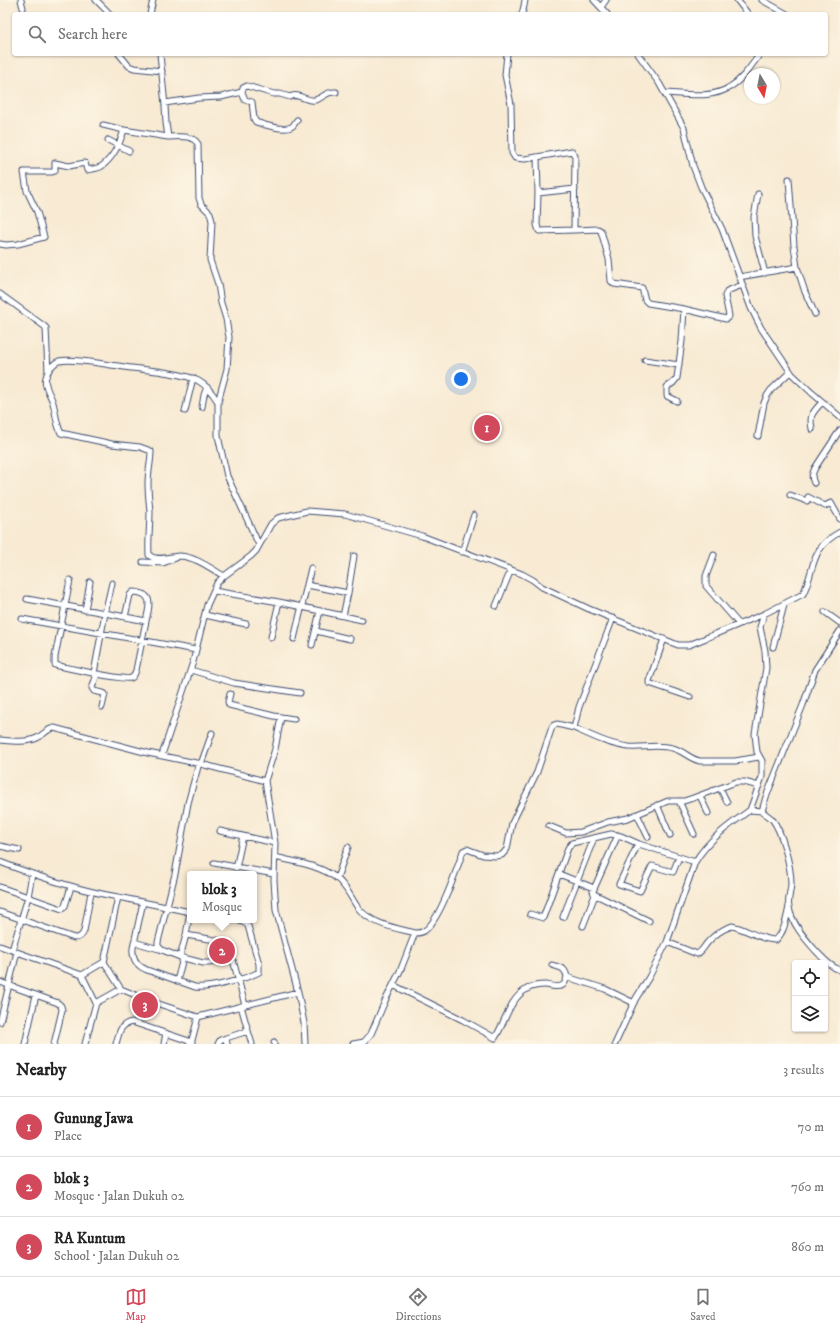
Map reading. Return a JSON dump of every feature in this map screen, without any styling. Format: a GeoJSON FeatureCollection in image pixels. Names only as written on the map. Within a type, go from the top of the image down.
{"type":"FeatureCollection","features":[{"type":"Feature","properties":{"kind":"street"},"geometry":{"type":"LineString","coordinates":[[21,0],[23,8]]}},
{"type":"Feature","properties":{"kind":"street"},"geometry":{"type":"LineString","coordinates":[[96,0],[107,12]]}},
{"type":"Feature","properties":{"kind":"street"},"geometry":{"type":"LineString","coordinates":[[150,12],[153,0]]}},
{"type":"Feature","properties":{"kind":"street"},"geometry":{"type":"LineString","coordinates":[[522,12],[524,0]]}},
{"type":"Feature","properties":{"kind":"street"},"geometry":{"type":"LineString","coordinates":[[594,0],[605,12]]}},
{"type":"Feature","properties":{"kind":"street"},"geometry":{"type":"LineString","coordinates":[[601,7],[606,0]]}},
{"type":"Feature","properties":{"kind":"street"},"geometry":{"type":"LineString","coordinates":[[737,0],[746,12]]}},
{"type":"Feature","properties":{"kind":"street"},"geometry":{"type":"LineString","coordinates":[[762,0],[783,12]]}},
{"type":"Feature","properties":{"kind":"street"},"geometry":{"type":"LineString","coordinates":[[122,56],[129,66],[134,68],[162,71]]}},
{"type":"Feature","properties":{"kind":"street"},"geometry":{"type":"LineString","coordinates":[[160,56],[168,137]]}},
{"type":"Feature","properties":{"kind":"street"},"geometry":{"type":"LineString","coordinates":[[507,56],[505,75],[511,104],[512,153],[515,158],[525,159],[572,151],[575,156],[574,230]]}},
{"type":"Feature","properties":{"kind":"street"},"geometry":{"type":"LineString","coordinates":[[639,56],[665,93],[684,128],[694,166],[711,208],[722,229],[751,308],[761,328],[790,372],[840,417]]}},
{"type":"Feature","properties":{"kind":"street"},"geometry":{"type":"LineString","coordinates":[[665,93],[700,94],[717,92],[729,88],[745,73],[758,56]]}},
{"type":"Feature","properties":{"kind":"street"},"geometry":{"type":"LineString","coordinates":[[165,103],[199,98],[221,97],[242,92],[243,88],[247,86],[290,97],[297,95],[310,100],[316,100],[327,93],[336,92]]}},
{"type":"Feature","properties":{"kind":"street"},"geometry":{"type":"LineString","coordinates":[[242,92],[245,100],[252,102],[254,119],[256,122],[276,128],[286,128],[292,126],[297,120]]}},
{"type":"Feature","properties":{"kind":"street"},"geometry":{"type":"LineString","coordinates":[[103,125],[168,137],[190,137],[196,140],[198,144],[199,198],[201,204],[210,213],[212,221],[210,260],[218,284],[221,303],[229,333],[228,369],[218,402],[218,436],[227,476],[259,545]]}},
{"type":"Feature","properties":{"kind":"street"},"geometry":{"type":"LineString","coordinates":[[0,244],[18,244],[44,238],[37,212],[27,191],[24,172],[52,172],[55,170],[55,163],[69,166],[85,163],[87,170],[101,167],[118,146],[124,130]]}},
{"type":"Feature","properties":{"kind":"street"},"geometry":{"type":"LineString","coordinates":[[108,140],[129,150]]}},
{"type":"Feature","properties":{"kind":"street"},"geometry":{"type":"LineString","coordinates":[[537,157],[537,225],[539,230],[601,230],[609,259],[611,281],[614,284],[642,288],[645,300],[648,302],[726,319],[730,316],[726,296],[727,291],[742,285]]}},
{"type":"Feature","properties":{"kind":"street"},"geometry":{"type":"LineString","coordinates":[[789,179],[797,267],[805,292],[815,314]]}},
{"type":"Feature","properties":{"kind":"street"},"geometry":{"type":"LineString","coordinates":[[538,193],[575,189]]}},
{"type":"Feature","properties":{"kind":"street"},"geometry":{"type":"LineString","coordinates":[[758,194],[754,217],[755,236],[765,273]]}},
{"type":"Feature","properties":{"kind":"street"},"geometry":{"type":"LineString","coordinates":[[739,277],[797,267]]}},
{"type":"Feature","properties":{"kind":"street"},"geometry":{"type":"LineString","coordinates":[[0,294],[46,328],[48,372]]}},
{"type":"Feature","properties":{"kind":"street"},"geometry":{"type":"LineString","coordinates":[[676,401],[669,398],[666,393],[668,387],[677,378],[682,341],[684,309]]}},
{"type":"Feature","properties":{"kind":"street"},"geometry":{"type":"LineString","coordinates":[[645,360],[679,365]]}},
{"type":"Feature","properties":{"kind":"street"},"geometry":{"type":"LineString","coordinates":[[218,402],[201,381],[170,373],[71,361],[58,362],[53,365],[45,378],[45,384],[51,396],[57,418],[57,425],[61,433],[112,444],[140,447],[151,451],[148,482],[150,510],[148,540],[149,555],[154,558],[181,556],[194,559],[224,576]]}},
{"type":"Feature","properties":{"kind":"street"},"geometry":{"type":"LineString","coordinates":[[758,436],[764,403],[767,396],[771,390],[790,372]]}},
{"type":"Feature","properties":{"kind":"street"},"geometry":{"type":"LineString","coordinates":[[185,411],[193,378]]}},
{"type":"Feature","properties":{"kind":"street"},"geometry":{"type":"LineString","coordinates":[[202,407],[207,387]]}},
{"type":"Feature","properties":{"kind":"street"},"geometry":{"type":"LineString","coordinates":[[812,429],[810,420],[822,402]]}},
{"type":"Feature","properties":{"kind":"street"},"geometry":{"type":"LineString","coordinates":[[814,483],[812,474],[840,430]]}},
{"type":"Feature","properties":{"kind":"street"},"geometry":{"type":"LineString","coordinates":[[790,495],[807,501],[808,497],[825,506],[831,503],[840,519]]}},
{"type":"Feature","properties":{"kind":"street"},"geometry":{"type":"LineString","coordinates":[[162,755],[191,670],[207,605],[217,583],[251,556],[271,524],[278,518],[307,511],[346,514],[422,536],[511,570],[534,580],[542,587],[589,609],[678,645],[688,645],[729,629],[784,605],[803,594],[817,554],[827,540],[840,532]]}},
{"type":"Feature","properties":{"kind":"street"},"geometry":{"type":"LineString","coordinates":[[462,552],[474,515]]}},
{"type":"Feature","properties":{"kind":"street"},"geometry":{"type":"LineString","coordinates":[[714,555],[706,576],[706,586],[739,624]]}},
{"type":"Feature","properties":{"kind":"street"},"geometry":{"type":"LineString","coordinates":[[143,562],[163,563],[181,556]]}},
{"type":"Feature","properties":{"kind":"street"},"geometry":{"type":"LineString","coordinates":[[343,616],[354,556]]}},
{"type":"Feature","properties":{"kind":"street"},"geometry":{"type":"LineString","coordinates":[[294,639],[311,568]]}},
{"type":"Feature","properties":{"kind":"street"},"geometry":{"type":"LineString","coordinates":[[496,606],[511,570]]}},
{"type":"Feature","properties":{"kind":"street"},"geometry":{"type":"LineString","coordinates":[[70,580],[60,626],[55,665],[130,679],[133,677],[136,670],[150,604],[145,595],[139,592],[133,592],[130,596],[125,617]]}},
{"type":"Feature","properties":{"kind":"street"},"geometry":{"type":"LineString","coordinates":[[85,610],[90,582]]}},
{"type":"Feature","properties":{"kind":"street"},"geometry":{"type":"LineString","coordinates":[[102,707],[105,694],[93,690],[96,677],[94,673],[112,583]]}},
{"type":"Feature","properties":{"kind":"street"},"geometry":{"type":"LineString","coordinates":[[307,585],[348,593]]}},
{"type":"Feature","properties":{"kind":"street"},"geometry":{"type":"LineString","coordinates":[[214,591],[279,602],[362,620]]}},
{"type":"Feature","properties":{"kind":"street"},"geometry":{"type":"LineString","coordinates":[[27,599],[146,621]]}},
{"type":"Feature","properties":{"kind":"street"},"geometry":{"type":"LineString","coordinates":[[272,637],[279,602]]}},
{"type":"Feature","properties":{"kind":"street"},"geometry":{"type":"LineString","coordinates":[[773,648],[784,605]]}},
{"type":"Feature","properties":{"kind":"street"},"geometry":{"type":"LineString","coordinates":[[312,645],[320,611]]}},
{"type":"Feature","properties":{"kind":"street"},"geometry":{"type":"LineString","coordinates":[[825,612],[840,623]]}},
{"type":"Feature","properties":{"kind":"street"},"geometry":{"type":"LineString","coordinates":[[615,1044],[634,1002],[667,942],[695,862],[702,850],[714,838],[750,810],[759,786],[762,777],[762,761],[759,757],[755,734],[766,668],[765,651],[760,627],[764,614]]}},
{"type":"Feature","properties":{"kind":"street"},"geometry":{"type":"LineString","coordinates":[[205,616],[246,624]]}},
{"type":"Feature","properties":{"kind":"street"},"geometry":{"type":"LineString","coordinates":[[574,728],[579,707],[613,618]]}},
{"type":"Feature","properties":{"kind":"street"},"geometry":{"type":"LineString","coordinates":[[22,619],[196,650]]}},
{"type":"Feature","properties":{"kind":"street"},"geometry":{"type":"LineString","coordinates":[[316,631],[350,639]]}},
{"type":"Feature","properties":{"kind":"street"},"geometry":{"type":"LineString","coordinates":[[762,811],[766,797],[804,705],[815,670],[840,631]]}},
{"type":"Feature","properties":{"kind":"street"},"geometry":{"type":"LineString","coordinates":[[664,639],[649,683],[690,697]]}},
{"type":"Feature","properties":{"kind":"street"},"geometry":{"type":"LineString","coordinates":[[191,670],[234,683],[300,693]]}},
{"type":"Feature","properties":{"kind":"street"},"geometry":{"type":"LineString","coordinates":[[230,694],[228,702],[229,705],[294,719]]}},
{"type":"Feature","properties":{"kind":"street"},"geometry":{"type":"LineString","coordinates":[[281,717],[275,749],[265,781],[274,843],[275,899],[278,918],[298,992],[304,1022],[305,1044]]}},
{"type":"Feature","properties":{"kind":"street"},"geometry":{"type":"LineString","coordinates":[[275,857],[318,869],[336,878],[348,890],[360,910],[372,921],[415,933],[425,931],[437,914],[463,851],[465,850],[483,855],[495,856],[502,855],[507,849],[512,823],[537,772],[554,725],[557,724],[574,728],[597,738],[628,747],[660,746],[674,748],[686,753],[694,760],[700,761],[735,761],[759,757]]}},
{"type":"Feature","properties":{"kind":"street"},"geometry":{"type":"LineString","coordinates":[[0,740],[23,741],[34,739],[54,728],[148,753],[200,764],[265,781]]}},
{"type":"Feature","properties":{"kind":"street"},"geometry":{"type":"LineString","coordinates":[[159,949],[158,942],[175,874],[188,803],[200,764],[212,733]]}},
{"type":"Feature","properties":{"kind":"street"},"geometry":{"type":"LineString","coordinates":[[549,826],[566,833],[581,832],[608,822],[628,818],[668,801],[684,801],[736,782],[744,782],[759,786]]}},
{"type":"Feature","properties":{"kind":"street"},"geometry":{"type":"LineString","coordinates":[[720,788],[727,802]]}},
{"type":"Feature","properties":{"kind":"street"},"geometry":{"type":"LineString","coordinates":[[700,796],[708,813]]}},
{"type":"Feature","properties":{"kind":"street"},"geometry":{"type":"LineString","coordinates":[[679,801],[694,834]]}},
{"type":"Feature","properties":{"kind":"street"},"geometry":{"type":"LineString","coordinates":[[657,805],[670,835]]}},
{"type":"Feature","properties":{"kind":"street"},"geometry":{"type":"LineString","coordinates":[[667,942],[698,954],[707,942],[714,936],[732,926],[771,940],[776,940],[781,934],[789,907],[791,882],[786,850],[777,826],[771,818],[762,811],[750,810]]}},
{"type":"Feature","properties":{"kind":"street"},"geometry":{"type":"LineString","coordinates":[[637,814],[648,838]]}},
{"type":"Feature","properties":{"kind":"street"},"geometry":{"type":"LineString","coordinates":[[220,831],[274,843]]}},
{"type":"Feature","properties":{"kind":"street"},"geometry":{"type":"LineString","coordinates":[[530,914],[543,918],[568,848],[572,844],[611,834],[618,835],[638,844],[695,862]]}},
{"type":"Feature","properties":{"kind":"street"},"geometry":{"type":"LineString","coordinates":[[583,926],[595,895],[593,891],[594,888],[618,835]]}},
{"type":"Feature","properties":{"kind":"street"},"geometry":{"type":"LineString","coordinates":[[236,868],[243,836]]}},
{"type":"Feature","properties":{"kind":"street"},"geometry":{"type":"LineString","coordinates":[[563,917],[594,838]]}},
{"type":"Feature","properties":{"kind":"street"},"geometry":{"type":"LineString","coordinates":[[638,844],[619,884],[640,891],[652,866],[673,872],[679,856]]}},
{"type":"Feature","properties":{"kind":"street"},"geometry":{"type":"LineString","coordinates":[[0,846],[20,850]]}},
{"type":"Feature","properties":{"kind":"street"},"geometry":{"type":"LineString","coordinates":[[336,878],[348,847]]}},
{"type":"Feature","properties":{"kind":"street"},"geometry":{"type":"LineString","coordinates":[[0,862],[71,887],[187,911]]}},
{"type":"Feature","properties":{"kind":"street"},"geometry":{"type":"LineString","coordinates":[[214,863],[255,871]]}},
{"type":"Feature","properties":{"kind":"street"},"geometry":{"type":"LineString","coordinates":[[257,871],[274,874]]}},
{"type":"Feature","properties":{"kind":"street"},"geometry":{"type":"LineString","coordinates":[[0,1022],[1,1012],[9,985],[14,951],[21,919],[28,897],[32,874]]}},
{"type":"Feature","properties":{"kind":"street"},"geometry":{"type":"LineString","coordinates":[[559,874],[594,888]]}},
{"type":"Feature","properties":{"kind":"street"},"geometry":{"type":"LineString","coordinates":[[0,887],[62,909],[65,906],[71,887]]}},
{"type":"Feature","properties":{"kind":"street"},"geometry":{"type":"LineString","coordinates":[[0,912],[74,938],[78,938],[81,937],[84,931],[92,892]]}},
{"type":"Feature","properties":{"kind":"street"},"geometry":{"type":"LineString","coordinates":[[595,895],[649,921]]}},
{"type":"Feature","properties":{"kind":"street"},"geometry":{"type":"LineString","coordinates":[[118,897],[104,962],[121,989],[150,1001],[198,1017],[298,992]]}},
{"type":"Feature","properties":{"kind":"street"},"geometry":{"type":"LineString","coordinates":[[143,902],[132,954],[136,963],[141,968],[201,988],[259,972],[260,967],[248,926],[245,923]]}},
{"type":"Feature","properties":{"kind":"street"},"geometry":{"type":"LineString","coordinates":[[789,907],[801,933],[826,961],[836,969],[840,970]]}},
{"type":"Feature","properties":{"kind":"street"},"geometry":{"type":"LineString","coordinates":[[177,980],[188,923]]}},
{"type":"Feature","properties":{"kind":"street"},"geometry":{"type":"LineString","coordinates":[[353,1044],[366,1043],[408,954],[415,933]]}},
{"type":"Feature","properties":{"kind":"street"},"geometry":{"type":"LineString","coordinates":[[186,935],[227,943],[229,945],[252,1044]]}},
{"type":"Feature","properties":{"kind":"street"},"geometry":{"type":"LineString","coordinates":[[134,942],[159,949],[182,958],[203,963],[209,963],[232,957]]}},
{"type":"Feature","properties":{"kind":"street"},"geometry":{"type":"LineString","coordinates":[[0,946],[82,975],[96,1003],[85,1044]]}},
{"type":"Feature","properties":{"kind":"street"},"geometry":{"type":"LineString","coordinates":[[82,975],[104,962]]}},
{"type":"Feature","properties":{"kind":"street"},"geometry":{"type":"LineString","coordinates":[[492,1044],[509,1010],[518,996],[525,990],[533,986],[561,986],[564,984],[567,977],[566,971],[552,965]]}},
{"type":"Feature","properties":{"kind":"street"},"geometry":{"type":"LineString","coordinates":[[567,977],[605,989],[634,1002]]}},
{"type":"Feature","properties":{"kind":"street"},"geometry":{"type":"LineString","coordinates":[[0,982],[58,1003],[61,1006],[62,1010],[54,1044]]}},
{"type":"Feature","properties":{"kind":"street"},"geometry":{"type":"LineString","coordinates":[[393,985],[463,1020],[495,1038]]}},
{"type":"Feature","properties":{"kind":"street"},"geometry":{"type":"LineString","coordinates":[[96,1003],[121,989]]}},
{"type":"Feature","properties":{"kind":"street"},"geometry":{"type":"LineString","coordinates":[[25,1044],[36,995]]}},
{"type":"Feature","properties":{"kind":"street"},"geometry":{"type":"LineString","coordinates":[[116,1044],[122,1027],[129,1022],[166,1033],[192,1043],[198,1017]]}},
{"type":"Feature","properties":{"kind":"street"},"geometry":{"type":"LineString","coordinates":[[218,1044],[220,1040],[248,1031]]}},
{"type":"Feature","properties":{"kind":"street"},"geometry":{"type":"LineString","coordinates":[[164,1044],[166,1033]]}},
{"type":"Feature","properties":{"kind":"street"},"geometry":{"type":"LineString","coordinates":[[226,1038],[227,1044]]}},
{"type":"Feature","properties":{"kind":"place","name":"Gunung Jawa"},"geometry":{"type":"Point","coordinates":[487,428]}},
{"type":"Feature","properties":{"kind":"place","name":"blok 3"},"geometry":{"type":"Point","coordinates":[222,951]}},
{"type":"Feature","properties":{"kind":"place","name":"RA Kuntum"},"geometry":{"type":"Point","coordinates":[145,1005]}}]}
